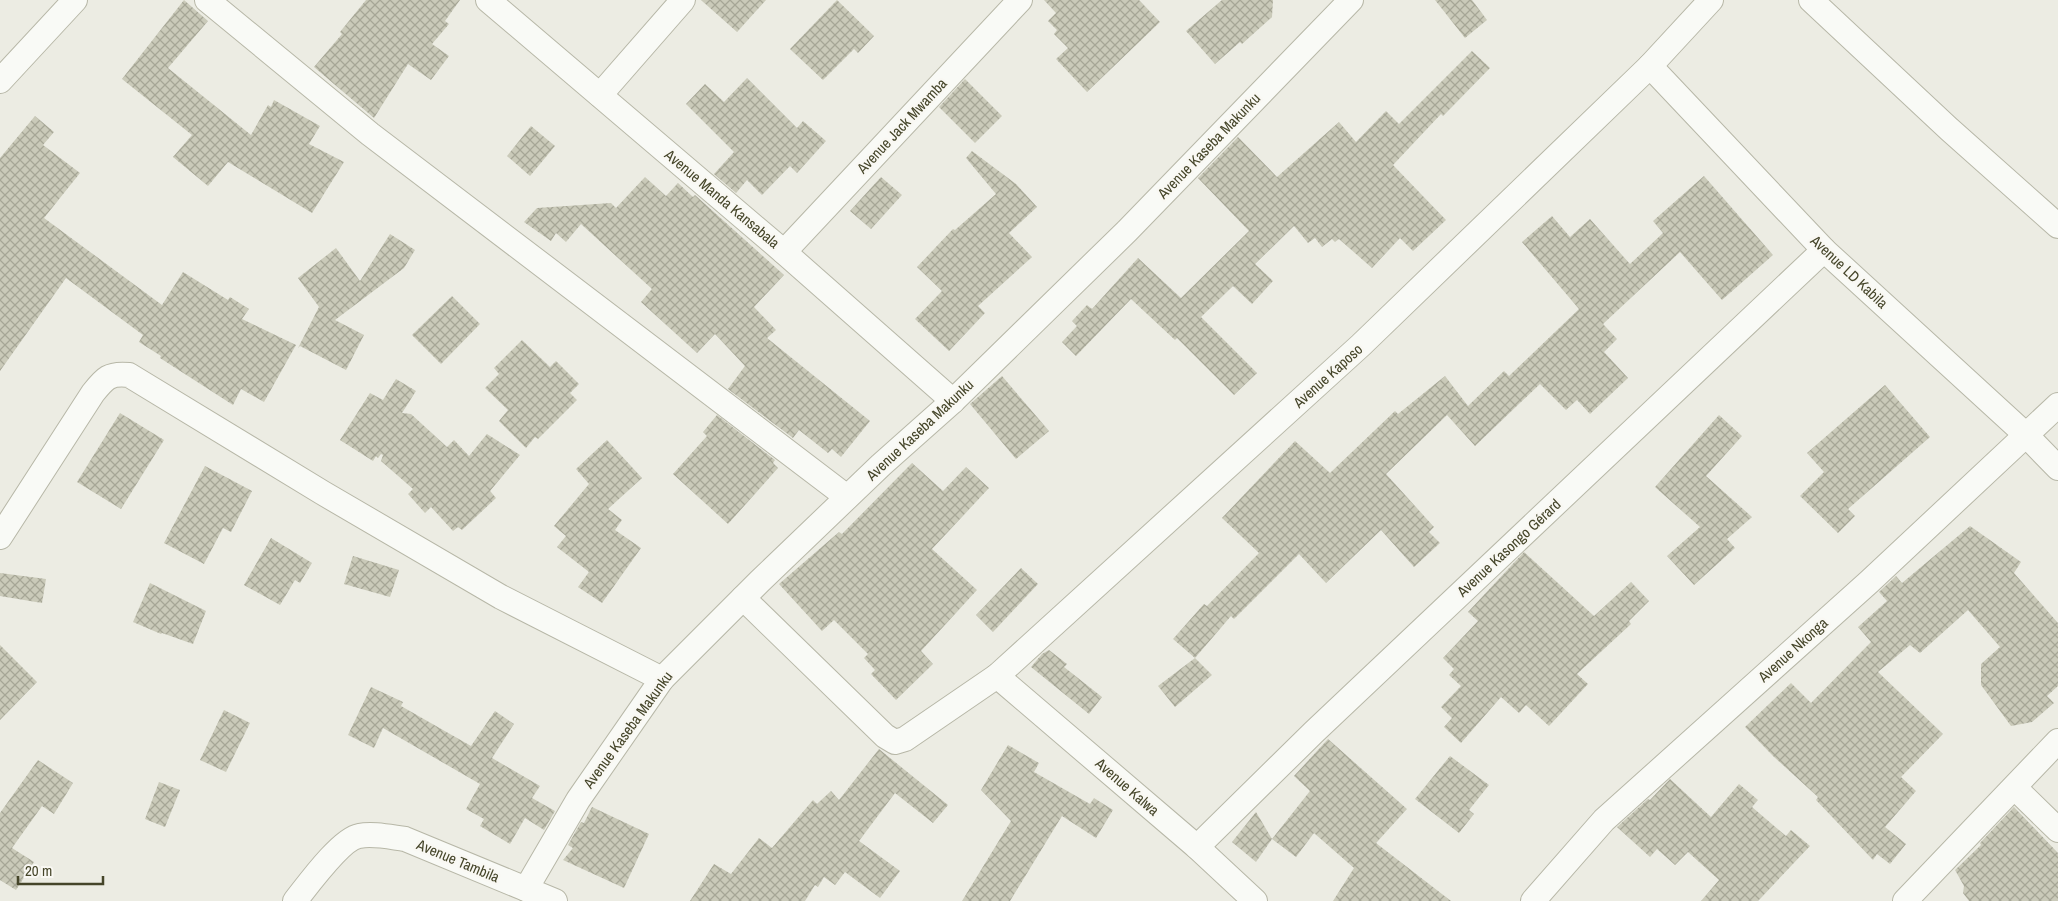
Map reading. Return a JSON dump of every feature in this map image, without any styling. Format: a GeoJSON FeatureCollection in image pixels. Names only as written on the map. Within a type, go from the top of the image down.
{"type":"FeatureCollection","features":[{"type":"Feature","properties":{"kind":"street"},"geometry":{"type":"LineString","coordinates":[[0,81],[75,0]]}},
{"type":"Feature","properties":{"kind":"street"},"geometry":{"type":"LineString","coordinates":[[208,0],[370,134],[847,497]]}},
{"type":"Feature","properties":{"kind":"street","name":"Avenue Manda Kansabala"},"geometry":{"type":"LineString","coordinates":[[488,0],[784,252],[953,401]]}},
{"type":"Feature","properties":{"kind":"street"},"geometry":{"type":"LineString","coordinates":[[600,96],[683,0]]}},
{"type":"Feature","properties":{"kind":"street","name":"Avenue Jack Mwamba"},"geometry":{"type":"LineString","coordinates":[[784,252],[1020,0]]}},
{"type":"Feature","properties":{"kind":"street","name":"Avenue Kaseba Makunku"},"geometry":{"type":"LineString","coordinates":[[526,889],[578,800],[662,679],[742,598],[847,497],[953,401],[1127,231],[1351,0]]}},
{"type":"Feature","properties":{"kind":"street","name":"Avenue Kaposo"},"geometry":{"type":"LineString","coordinates":[[742,598],[885,736],[895,742],[905,740],[997,676],[1362,345],[1650,66],[1711,0]]}},
{"type":"Feature","properties":{"kind":"street"},"geometry":{"type":"LineString","coordinates":[[1811,0],[1949,129],[2058,226]]}},
{"type":"Feature","properties":{"kind":"street","name":"Avenue LD Kabila"},"geometry":{"type":"LineString","coordinates":[[1650,66],[1824,250],[2025,434],[2058,468]]}},
{"type":"Feature","properties":{"kind":"street","name":"Avenue Kasongo Gérard"},"geometry":{"type":"LineString","coordinates":[[1197,847],[1314,732],[1824,250]]}},
{"type":"Feature","properties":{"kind":"street"},"geometry":{"type":"LineString","coordinates":[[0,537],[93,393],[104,380],[115,374],[129,375],[501,598],[662,679]]}},
{"type":"Feature","properties":{"kind":"street","name":"Avenue Nkonga"},"geometry":{"type":"LineString","coordinates":[[1533,901],[1604,820],[1869,582],[2058,405]]}},
{"type":"Feature","properties":{"kind":"street","name":"Avenue Kalwa"},"geometry":{"type":"LineString","coordinates":[[997,676],[1197,847],[1255,901]]}},
{"type":"Feature","properties":{"kind":"street"},"geometry":{"type":"LineString","coordinates":[[1905,901],[2058,741]]}},
{"type":"Feature","properties":{"kind":"street"},"geometry":{"type":"LineString","coordinates":[[2015,788],[2058,830]]}},
{"type":"Feature","properties":{"kind":"street","name":"Avenue Tambila"},"geometry":{"type":"LineString","coordinates":[[295,901],[341,847],[357,836],[378,835],[405,839],[555,901]]}},
{"type":"Feature","properties":{"kind":"building"},"geometry":{"type":"Polygon","coordinates":[[[184,0],[208,21],[168,68],[251,135],[268,105],[271,107],[274,100],[320,126],[309,144],[344,162],[312,213],[228,162],[208,186],[173,157],[192,135],[122,79],[184,0]]]}},
{"type":"Feature","properties":{"kind":"building"},"geometry":{"type":"Polygon","coordinates":[[[366,0],[460,0],[445,21],[449,24],[432,44],[449,56],[431,80],[408,64],[374,118],[314,67],[342,34],[340,32],[366,0]]]}},
{"type":"Feature","properties":{"kind":"building"},"geometry":{"type":"Polygon","coordinates":[[[701,0],[766,0],[737,32],[701,0]]]}},
{"type":"Feature","properties":{"kind":"building"},"geometry":{"type":"Polygon","coordinates":[[[837,0],[874,36],[858,53],[854,49],[823,80],[790,49],[837,0]]]}},
{"type":"Feature","properties":{"kind":"building"},"geometry":{"type":"Polygon","coordinates":[[[1044,0],[1139,0],[1160,22],[1087,92],[1056,59],[1068,48],[1054,34],[1057,30],[1048,21],[1056,13],[1044,0]]]}},
{"type":"Feature","properties":{"kind":"building"},"geometry":{"type":"Polygon","coordinates":[[[1222,0],[1273,0],[1272,17],[1242,44],[1240,42],[1215,64],[1186,31],[1222,0]]]}},
{"type":"Feature","properties":{"kind":"building"},"geometry":{"type":"Polygon","coordinates":[[[1435,0],[1472,0],[1487,20],[1465,38],[1435,0]]]}},
{"type":"Feature","properties":{"kind":"building"},"geometry":{"type":"Polygon","coordinates":[[[1472,51],[1490,68],[1443,116],[1441,114],[1393,165],[1446,220],[1413,251],[1400,238],[1372,268],[1339,239],[1335,242],[1332,239],[1322,247],[1315,238],[1308,243],[1294,226],[1255,264],[1273,281],[1252,304],[1233,286],[1201,317],[1257,373],[1234,395],[1177,338],[1175,340],[1131,299],[1076,356],[1062,342],[1077,326],[1072,321],[1087,305],[1092,309],[1138,258],[1181,298],[1249,231],[1198,178],[1238,137],[1277,177],[1339,122],[1356,142],[1386,111],[1399,124],[1472,51]]]}},
{"type":"Feature","properties":{"kind":"building"},"geometry":{"type":"Polygon","coordinates":[[[747,78],[797,128],[803,121],[826,141],[797,173],[790,166],[762,195],[747,180],[736,193],[714,174],[734,152],[686,104],[705,84],[724,102],[747,78]]]}},
{"type":"Feature","properties":{"kind":"building"},"geometry":{"type":"Polygon","coordinates":[[[965,79],[1002,116],[975,143],[939,107],[965,79]]]}},
{"type":"Feature","properties":{"kind":"building"},"geometry":{"type":"Polygon","coordinates":[[[35,116],[54,132],[43,145],[80,173],[44,218],[162,305],[183,272],[228,300],[230,297],[249,309],[242,319],[296,345],[264,402],[241,389],[233,405],[160,358],[161,356],[139,342],[143,335],[66,278],[0,371],[0,158],[35,116]]]}},
{"type":"Feature","properties":{"kind":"building"},"geometry":{"type":"Polygon","coordinates":[[[531,126],[555,146],[530,176],[507,156],[531,126]]]}},
{"type":"Feature","properties":{"kind":"building"},"geometry":{"type":"Polygon","coordinates":[[[972,151],[1016,184],[1037,207],[1009,233],[1032,257],[978,306],[985,313],[949,351],[915,319],[942,291],[917,267],[953,229],[955,230],[996,194],[966,158],[972,151]]]}},
{"type":"Feature","properties":{"kind":"building"},"geometry":{"type":"Polygon","coordinates":[[[1704,176],[1773,255],[1722,300],[1680,252],[1603,324],[1617,339],[1604,352],[1628,378],[1590,414],[1577,400],[1566,410],[1540,384],[1475,446],[1447,415],[1386,474],[1434,527],[1429,532],[1440,543],[1414,567],[1381,530],[1326,583],[1299,554],[1234,619],[1231,616],[1195,658],[1173,639],[1204,604],[1207,606],[1259,553],[1222,518],[1295,441],[1330,473],[1395,411],[1398,414],[1445,376],[1468,406],[1504,371],[1509,376],[1579,309],[1522,242],[1552,216],[1570,237],[1590,219],[1630,264],[1663,233],[1653,221],[1704,176]]]}},
{"type":"Feature","properties":{"kind":"building"},"geometry":{"type":"Polygon","coordinates":[[[645,177],[666,196],[678,183],[693,197],[695,195],[784,275],[754,307],[776,330],[767,338],[870,421],[841,457],[832,449],[828,453],[799,430],[793,438],[728,389],[745,366],[715,334],[697,353],[641,302],[652,289],[581,224],[566,242],[556,233],[551,241],[524,222],[537,208],[611,203],[616,208],[645,177]]]}},
{"type":"Feature","properties":{"kind":"building"},"geometry":{"type":"Polygon","coordinates":[[[881,177],[902,195],[871,229],[850,211],[881,177]]]}},
{"type":"Feature","properties":{"kind":"building"},"geometry":{"type":"Polygon","coordinates":[[[390,234],[415,250],[404,268],[335,320],[364,335],[346,370],[300,346],[298,348],[319,307],[298,278],[336,248],[360,281],[390,234]]]}},
{"type":"Feature","properties":{"kind":"building"},"geometry":{"type":"Polygon","coordinates":[[[452,296],[480,324],[441,364],[412,335],[452,296]]]}},
{"type":"Feature","properties":{"kind":"building"},"geometry":{"type":"Polygon","coordinates":[[[522,340],[550,367],[556,361],[579,384],[570,393],[577,400],[538,439],[535,437],[526,448],[499,421],[508,410],[485,388],[499,374],[494,368],[522,340]]]}},
{"type":"Feature","properties":{"kind":"building"},"geometry":{"type":"Polygon","coordinates":[[[1002,376],[1049,431],[1016,459],[970,404],[1002,376]]]}},
{"type":"Feature","properties":{"kind":"building"},"geometry":{"type":"Polygon","coordinates":[[[396,379],[416,391],[402,413],[411,414],[447,447],[454,440],[469,456],[487,434],[520,455],[490,491],[496,498],[462,530],[458,527],[453,531],[431,507],[425,513],[408,494],[413,489],[381,461],[383,455],[381,454],[378,458],[376,456],[373,461],[340,440],[370,393],[383,400],[396,379]]]}},
{"type":"Feature","properties":{"kind":"building"},"geometry":{"type":"Polygon","coordinates":[[[1885,385],[1930,437],[1848,509],[1855,516],[1838,533],[1800,496],[1824,472],[1807,453],[1885,385]]]}},
{"type":"Feature","properties":{"kind":"building"},"geometry":{"type":"Polygon","coordinates":[[[120,413],[164,440],[121,509],[77,482],[120,413]]]}},
{"type":"Feature","properties":{"kind":"building"},"geometry":{"type":"Polygon","coordinates":[[[717,415],[775,460],[773,463],[778,468],[728,524],[673,474],[707,436],[703,432],[717,415]]]}},
{"type":"Feature","properties":{"kind":"building"},"geometry":{"type":"Polygon","coordinates":[[[1719,415],[1742,436],[1706,476],[1752,517],[1727,539],[1735,548],[1694,585],[1667,556],[1700,527],[1655,487],[1719,415]]]}},
{"type":"Feature","properties":{"kind":"building"},"geometry":{"type":"Polygon","coordinates":[[[607,440],[642,478],[608,509],[622,520],[615,530],[641,548],[602,603],[578,587],[589,572],[557,547],[566,536],[554,526],[589,484],[576,469],[607,440]]]}},
{"type":"Feature","properties":{"kind":"building"},"geometry":{"type":"Polygon","coordinates":[[[912,463],[943,491],[966,467],[989,488],[932,549],[977,590],[921,651],[933,664],[896,700],[871,674],[875,670],[864,658],[868,654],[834,620],[822,631],[779,584],[839,532],[842,534],[912,463]]]}},
{"type":"Feature","properties":{"kind":"building"},"geometry":{"type":"Polygon","coordinates":[[[205,466],[252,491],[231,532],[223,528],[204,564],[164,543],[205,466]]]}},
{"type":"Feature","properties":{"kind":"building"},"geometry":{"type":"Polygon","coordinates":[[[1970,526],[2021,562],[2014,573],[2058,623],[2058,686],[2047,696],[2054,703],[2032,722],[2011,726],[1981,685],[1981,664],[2000,647],[1968,610],[1920,653],[1910,645],[1878,672],[1943,734],[1901,777],[1916,791],[1885,827],[1906,844],[1890,864],[1877,854],[1873,860],[1816,800],[1818,797],[1773,756],[1745,727],[1791,683],[1811,703],[1871,642],[1858,627],[1887,601],[1879,592],[1896,576],[1902,583],[1970,526]]]}},
{"type":"Feature","properties":{"kind":"building"},"geometry":{"type":"Polygon","coordinates":[[[271,538],[312,563],[300,583],[295,580],[280,605],[244,585],[271,538]]]}},
{"type":"Feature","properties":{"kind":"building"},"geometry":{"type":"Polygon","coordinates":[[[1524,552],[1594,616],[1631,582],[1649,601],[1629,621],[1631,624],[1577,674],[1588,684],[1549,726],[1526,705],[1519,713],[1501,697],[1461,743],[1444,727],[1452,718],[1441,707],[1461,686],[1449,675],[1454,669],[1443,658],[1478,621],[1468,612],[1524,552]]]}},
{"type":"Feature","properties":{"kind":"building"},"geometry":{"type":"Polygon","coordinates":[[[353,556],[399,570],[390,597],[344,584],[353,556]]]}},
{"type":"Feature","properties":{"kind":"building"},"geometry":{"type":"Polygon","coordinates":[[[1021,568],[1038,584],[993,632],[976,615],[1021,568]]]}},
{"type":"Feature","properties":{"kind":"building"},"geometry":{"type":"Polygon","coordinates":[[[0,573],[46,579],[42,603],[0,596],[0,573]]]}},
{"type":"Feature","properties":{"kind":"building"},"geometry":{"type":"Polygon","coordinates":[[[150,583],[206,611],[193,644],[161,634],[133,622],[150,583]]]}},
{"type":"Feature","properties":{"kind":"building"},"geometry":{"type":"Polygon","coordinates":[[[0,645],[37,682],[0,720],[0,645]]]}},
{"type":"Feature","properties":{"kind":"building"},"geometry":{"type":"Polygon","coordinates":[[[1049,650],[1067,664],[1064,667],[1102,697],[1089,714],[1031,667],[1042,654],[1049,650]]]}},
{"type":"Feature","properties":{"kind":"building"},"geometry":{"type":"Polygon","coordinates":[[[1195,658],[1212,675],[1175,707],[1158,686],[1195,658]]]}},
{"type":"Feature","properties":{"kind":"building"},"geometry":{"type":"Polygon","coordinates":[[[371,687],[403,702],[401,706],[471,746],[495,711],[514,724],[492,758],[540,786],[532,798],[555,811],[544,830],[525,818],[510,844],[480,826],[484,819],[466,809],[480,784],[383,728],[374,748],[348,735],[371,687]]]}},
{"type":"Feature","properties":{"kind":"building"},"geometry":{"type":"Polygon","coordinates":[[[224,710],[250,723],[226,772],[200,760],[224,710]]]}},
{"type":"Feature","properties":{"kind":"building"},"geometry":{"type":"Polygon","coordinates":[[[1328,739],[1407,809],[1376,843],[1451,901],[1333,901],[1354,868],[1314,833],[1296,857],[1272,839],[1310,791],[1294,776],[1328,739]]]}},
{"type":"Feature","properties":{"kind":"building"},"geometry":{"type":"Polygon","coordinates":[[[1008,745],[1039,763],[1034,772],[1090,804],[1094,798],[1113,810],[1096,838],[1062,816],[1010,901],[962,901],[1011,821],[981,790],[1008,745]]]}},
{"type":"Feature","properties":{"kind":"building"},"geometry":{"type":"Polygon","coordinates":[[[879,749],[948,805],[933,823],[895,793],[859,841],[900,871],[880,898],[845,872],[835,885],[824,877],[818,887],[815,885],[805,901],[690,901],[714,864],[731,874],[759,838],[772,848],[813,800],[817,804],[831,791],[839,800],[879,749]]]}},
{"type":"Feature","properties":{"kind":"building"},"geometry":{"type":"Polygon","coordinates":[[[1450,756],[1489,785],[1469,810],[1474,814],[1459,833],[1415,799],[1450,756]]]}},
{"type":"Feature","properties":{"kind":"building"},"geometry":{"type":"Polygon","coordinates":[[[38,760],[73,783],[54,814],[42,806],[12,848],[34,862],[16,890],[0,880],[0,813],[38,760]]]}},
{"type":"Feature","properties":{"kind":"building"},"geometry":{"type":"Polygon","coordinates":[[[1670,779],[1711,817],[1739,784],[1758,800],[1752,807],[1786,836],[1791,830],[1810,846],[1758,901],[1701,901],[1719,880],[1688,852],[1675,865],[1657,849],[1650,857],[1617,827],[1648,799],[1650,800],[1670,779]]]}},
{"type":"Feature","properties":{"kind":"building"},"geometry":{"type":"Polygon","coordinates":[[[159,782],[180,790],[165,827],[145,819],[159,782]]]}},
{"type":"Feature","properties":{"kind":"building"},"geometry":{"type":"Polygon","coordinates":[[[592,807],[649,834],[624,888],[563,860],[573,848],[568,845],[581,822],[584,823],[592,807]]]}},
{"type":"Feature","properties":{"kind":"building"},"geometry":{"type":"Polygon","coordinates":[[[2014,807],[2058,853],[2058,901],[1969,901],[1963,893],[1964,886],[1955,870],[1981,845],[1980,843],[2014,807]]]}},
{"type":"Feature","properties":{"kind":"building"},"geometry":{"type":"Polygon","coordinates":[[[1256,812],[1272,839],[1256,862],[1232,842],[1256,812]]]}}]}
